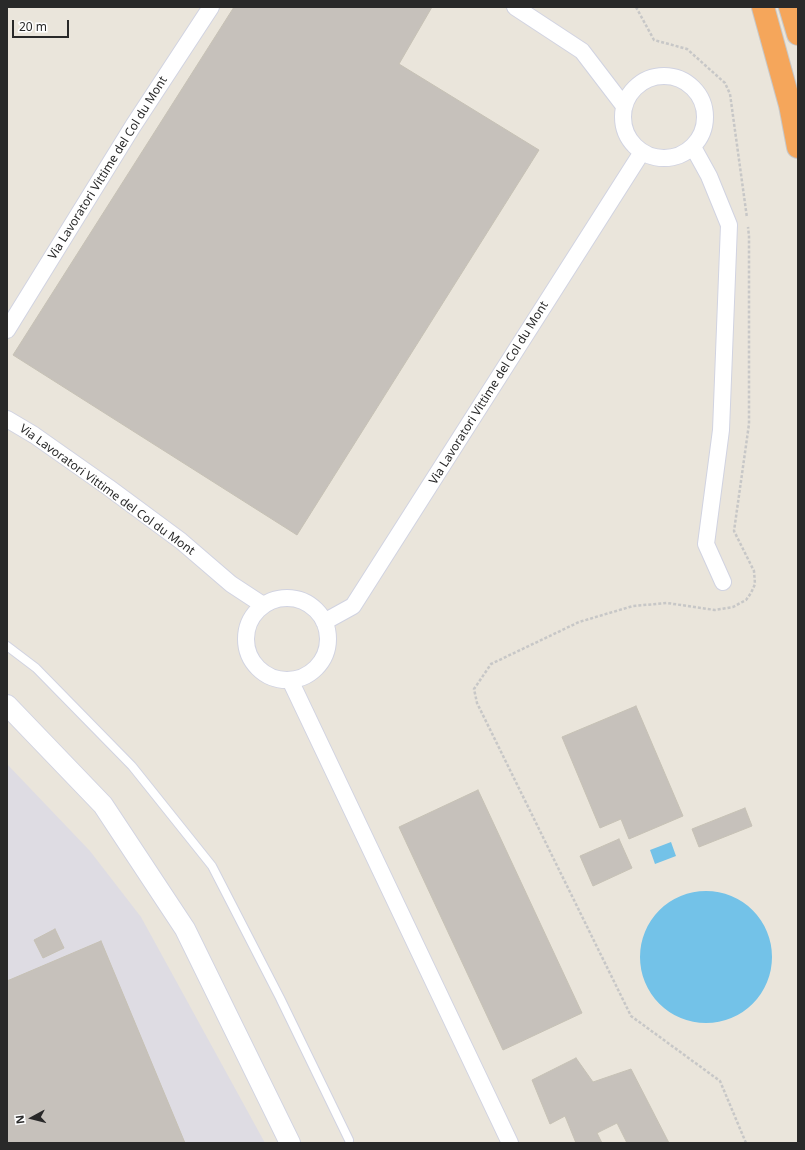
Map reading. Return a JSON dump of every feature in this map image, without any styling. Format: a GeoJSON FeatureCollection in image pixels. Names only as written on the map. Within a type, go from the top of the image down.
{"type":"FeatureCollection","features":[{"type":"Feature","properties":{"kind":"highway"},"geometry":{"type":"LineString","coordinates":[[790,7],[798,34]]}},
{"type":"Feature","properties":{"kind":"highway"},"geometry":{"type":"LineString","coordinates":[[759,10],[790,106],[798,147]]}},
{"type":"Feature","properties":{"kind":"street","name":"Via Lavoratori Vittime del Col du Mont"},"geometry":{"type":"LineString","coordinates":[[7,330],[133,126],[211,7]]}},
{"type":"Feature","properties":{"kind":"street"},"geometry":{"type":"LineString","coordinates":[[515,7],[582,51],[624,106]]}},
{"type":"Feature","properties":{"kind":"street"},"geometry":{"type":"LineString","coordinates":[[656,76],[671,76],[685,81],[697,91],[704,105],[705,120],[702,134],[693,147],[681,155],[668,158],[654,157],[642,152],[632,143],[626,132],[623,119],[624,106],[631,92],[642,82],[656,76]]}},
{"type":"Feature","properties":{"kind":"street"},"geometry":{"type":"LineString","coordinates":[[693,147],[709,176],[729,225],[721,430],[706,544],[723,582]]}},
{"type":"Feature","properties":{"kind":"street","name":"Via Lavoratori Vittime del Col du Mont"},"geometry":{"type":"LineString","coordinates":[[324,622],[353,606],[642,152]]}},
{"type":"Feature","properties":{"kind":"street","name":"Via Lavoratori Vittime del Col du Mont"},"geometry":{"type":"LineString","coordinates":[[7,419],[34,435],[108,487],[181,541],[231,584],[263,605]]}},
{"type":"Feature","properties":{"kind":"street"},"geometry":{"type":"LineString","coordinates":[[291,598],[304,602],[316,610],[324,622],[328,634],[327,648],[322,660],[314,670],[303,677],[290,680],[277,679],[265,674],[254,665],[248,653],[245,640],[247,627],[253,615],[263,605],[276,599],[291,598]]}},
{"type":"Feature","properties":{"kind":"street"},"geometry":{"type":"LineString","coordinates":[[290,680],[510,1143]]}},
{"type":"Feature","properties":{"kind":"street"},"geometry":{"type":"LineString","coordinates":[[7,705],[103,805],[185,929],[290,1143]]}},
{"type":"Feature","properties":{"kind":"lane"},"geometry":{"type":"LineString","coordinates":[[7,646],[36,668],[132,766],[212,866],[280,998],[349,1140]]}},
{"type":"Feature","properties":{"kind":"path"},"geometry":{"type":"LineString","coordinates":[[636,7],[654,40],[687,49],[725,83],[730,94],[749,236],[749,424],[734,531],[754,571],[755,584],[746,600],[733,607],[715,610],[668,603],[633,606],[579,622],[491,664],[474,689],[477,703],[631,1016],[720,1081],[746,1143]]}},
{"type":"Feature","properties":{"kind":"shaded area"},"geometry":{"type":"Polygon","coordinates":[[[7,764],[90,851],[141,917],[265,1143],[7,1143],[7,764]]]}},
{"type":"Feature","properties":{"kind":"water"},"geometry":{"type":"Polygon","coordinates":[[[671,842],[676,856],[655,864],[650,850],[671,842]]]}},
{"type":"Feature","properties":{"kind":"water"},"geometry":{"type":"Polygon","coordinates":[[[712,891],[731,896],[743,902],[753,910],[761,920],[767,932],[771,944],[771,970],[767,982],[761,994],[753,1004],[743,1012],[731,1018],[719,1022],[700,1023],[681,1018],[669,1012],[659,1004],[651,994],[645,982],[641,970],[640,951],[645,932],[651,920],[659,910],[669,902],[681,896],[693,892],[712,891]]]}},
{"type":"Feature","properties":{"kind":"building"},"geometry":{"type":"Polygon","coordinates":[[[234,7],[432,7],[399,64],[539,150],[297,535],[13,355],[234,7]]]}},
{"type":"Feature","properties":{"kind":"building"},"geometry":{"type":"Polygon","coordinates":[[[636,706],[683,816],[629,839],[621,819],[600,828],[562,737],[636,706]]]}},
{"type":"Feature","properties":{"kind":"building"},"geometry":{"type":"Polygon","coordinates":[[[478,790],[582,1013],[503,1050],[399,827],[478,790]]]}},
{"type":"Feature","properties":{"kind":"building"},"geometry":{"type":"Polygon","coordinates":[[[745,808],[752,826],[699,847],[692,829],[745,808]]]}},
{"type":"Feature","properties":{"kind":"building"},"geometry":{"type":"Polygon","coordinates":[[[619,839],[632,868],[593,886],[580,856],[619,839]]]}},
{"type":"Feature","properties":{"kind":"building"},"geometry":{"type":"Polygon","coordinates":[[[55,929],[64,948],[43,958],[34,940],[55,929]]]}},
{"type":"Feature","properties":{"kind":"building"},"geometry":{"type":"Polygon","coordinates":[[[101,941],[185,1143],[7,1143],[7,981],[101,941]]]}},
{"type":"Feature","properties":{"kind":"building"},"geometry":{"type":"Polygon","coordinates":[[[576,1058],[593,1082],[631,1069],[669,1143],[627,1143],[617,1123],[597,1133],[602,1143],[576,1143],[565,1116],[550,1124],[532,1080],[576,1058]]]}}]}
